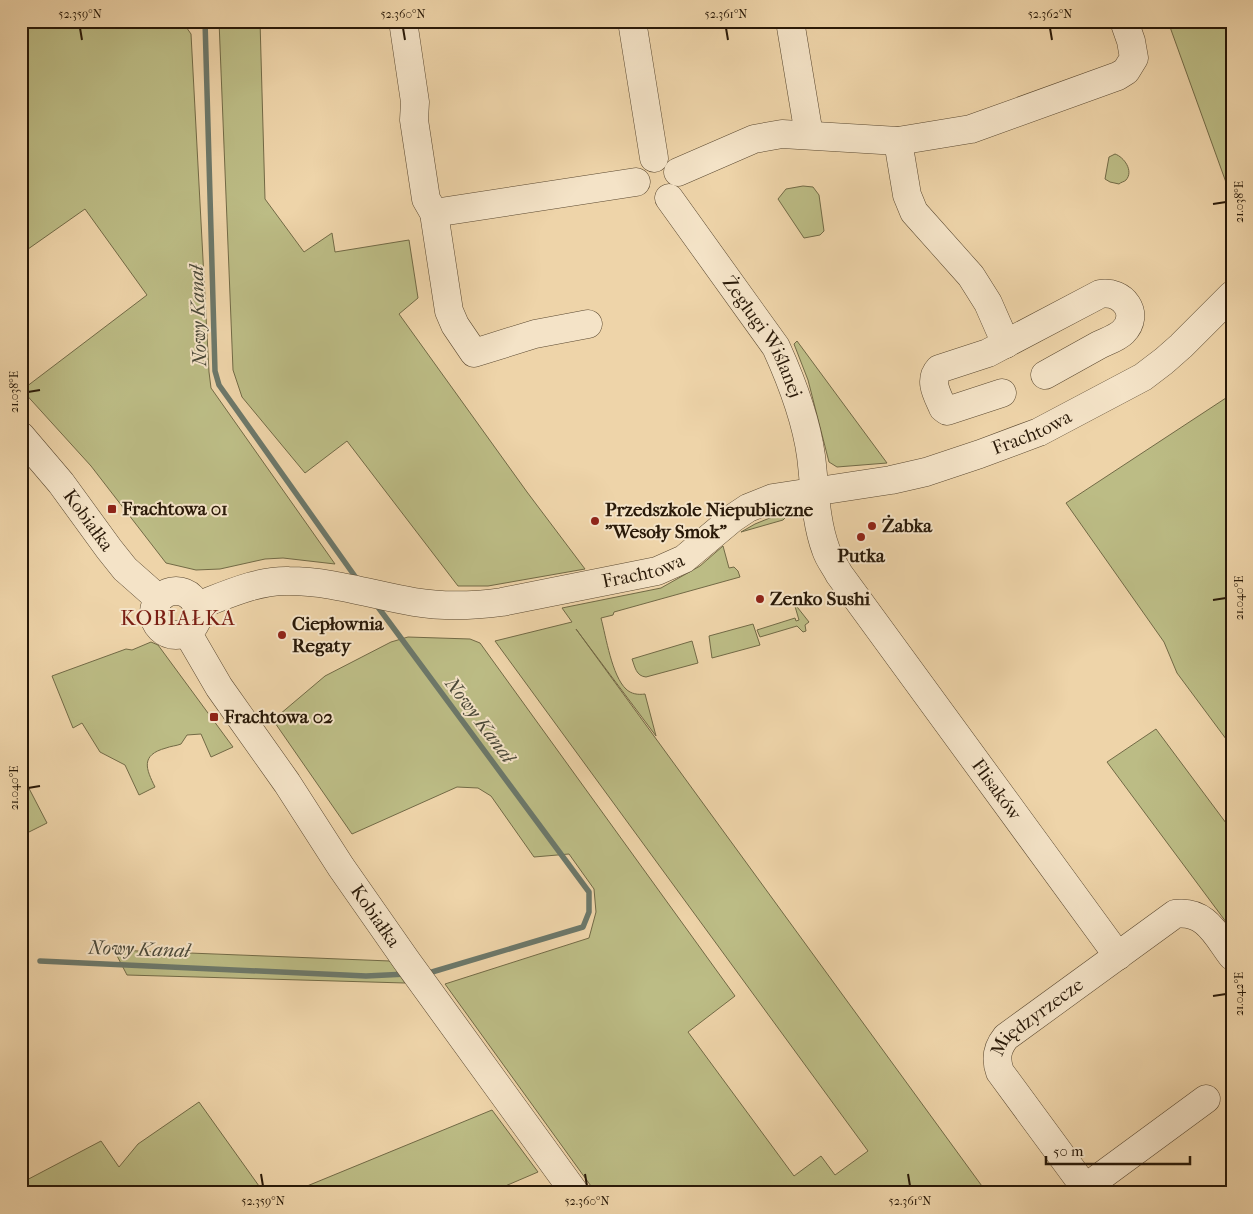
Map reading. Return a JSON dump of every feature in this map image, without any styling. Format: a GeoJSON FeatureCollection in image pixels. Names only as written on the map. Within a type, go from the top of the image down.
{"type":"FeatureCollection","features":[{"type":"Feature","properties":{"kind":"street"},"geometry":{"type":"LineString","coordinates":[[403,21],[415,102],[414,120],[426,199],[434,213],[449,311],[455,324],[474,353],[535,334],[588,324]]}},
{"type":"Feature","properties":{"kind":"street"},"geometry":{"type":"LineString","coordinates":[[632,21],[654,158]]}},
{"type":"Feature","properties":{"kind":"street"},"geometry":{"type":"LineString","coordinates":[[790,21],[809,135]]}},
{"type":"Feature","properties":{"kind":"street"},"geometry":{"type":"LineString","coordinates":[[678,172],[754,139],[782,134],[898,141],[971,129],[1118,76],[1126,71],[1134,58],[1131,41],[1124,21]]}},
{"type":"Feature","properties":{"kind":"street"},"geometry":{"type":"LineString","coordinates":[[898,141],[907,195],[914,212],[971,276],[988,303],[1006,344]]}},
{"type":"Feature","properties":{"kind":"street"},"geometry":{"type":"LineString","coordinates":[[654,158],[665,158],[671,162],[678,172],[678,187],[669,198],[662,200],[649,199],[638,189],[636,182],[644,162],[654,158]]}},
{"type":"Feature","properties":{"kind":"street"},"geometry":{"type":"LineString","coordinates":[[434,213],[636,182]]}},
{"type":"Feature","properties":{"kind":"street","name":"Żeglugi Wiślanej"},"geometry":{"type":"LineString","coordinates":[[669,198],[776,347],[804,424],[811,455],[813,492]]}},
{"type":"Feature","properties":{"kind":"street"},"geometry":{"type":"LineString","coordinates":[[1002,393],[947,411],[943,408],[933,380],[938,370],[988,353],[1100,294],[1112,294],[1124,300],[1130,312],[1130,320],[1122,333],[1045,375]]}},
{"type":"Feature","properties":{"kind":"street","name":"Frachtowa"},"geometry":{"type":"LineString","coordinates":[[197,606],[253,587],[278,582],[312,582],[415,602],[460,606],[502,602],[657,571],[684,559],[733,518],[748,508],[773,498],[891,480],[926,472],[1039,432],[1111,395],[1157,366],[1181,346],[1232,294]]}},
{"type":"Feature","properties":{"kind":"street","name":"Kobiałka"},"geometry":{"type":"LineString","coordinates":[[21,436],[61,483],[125,568],[159,599]]}},
{"type":"Feature","properties":{"kind":"street","name":"Flisaków"},"geometry":{"type":"LineString","coordinates":[[813,492],[827,552],[839,574],[1118,956]]}},
{"type":"Feature","properties":{"kind":"street"},"geometry":{"type":"LineString","coordinates":[[174,591],[190,595],[197,606],[198,619],[194,626],[188,632],[180,635],[171,635],[163,631],[157,624],[154,616],[155,607],[159,599],[165,594],[174,591]]}},
{"type":"Feature","properties":{"kind":"street","name":"Kobiałka"},"geometry":{"type":"LineString","coordinates":[[188,632],[219,686],[287,783],[341,867],[426,989],[575,1193]]}},
{"type":"Feature","properties":{"kind":"street"},"geometry":{"type":"LineString","coordinates":[[1118,956],[1175,914],[1184,913],[1193,914],[1208,924],[1232,956]]}},
{"type":"Feature","properties":{"kind":"street","name":"Międzyrzecze"},"geometry":{"type":"LineString","coordinates":[[1087,1191],[1000,1072],[997,1063],[997,1053],[1000,1044],[1006,1038],[1118,956]]}},
{"type":"Feature","properties":{"kind":"street"},"geometry":{"type":"LineString","coordinates":[[1087,1191],[1206,1099]]}},
{"type":"Feature","properties":{"kind":"green space"},"geometry":{"type":"Polygon","coordinates":[[[21,21],[182,21],[191,34],[211,388],[335,564],[283,558],[265,559],[220,569],[196,570],[166,563],[91,466],[22,390],[147,295],[85,209],[21,254],[21,21]]]}},
{"type":"Feature","properties":{"kind":"green space"},"geometry":{"type":"Polygon","coordinates":[[[219,21],[260,21],[265,199],[304,252],[332,233],[335,252],[409,240],[418,298],[399,314],[585,569],[488,586],[458,586],[347,441],[305,473],[242,397],[233,370],[219,21]]]}},
{"type":"Feature","properties":{"kind":"green space"},"geometry":{"type":"Polygon","coordinates":[[[1168,21],[1232,21],[1232,199],[1170,27],[1168,21]]]}},
{"type":"Feature","properties":{"kind":"green space"},"geometry":{"type":"Polygon","coordinates":[[[1115,154],[1125,161],[1129,173],[1125,181],[1119,184],[1105,179],[1109,157],[1115,154]]]}},
{"type":"Feature","properties":{"kind":"green space"},"geometry":{"type":"Polygon","coordinates":[[[803,186],[813,187],[819,195],[824,231],[820,235],[804,238],[778,199],[786,189],[803,186]]]}},
{"type":"Feature","properties":{"kind":"green space"},"geometry":{"type":"Polygon","coordinates":[[[797,341],[887,463],[837,467],[829,462],[808,380],[794,344],[797,341]]]}},
{"type":"Feature","properties":{"kind":"green space"},"geometry":{"type":"Polygon","coordinates":[[[1232,394],[1232,747],[1177,673],[1164,642],[1066,503],[1232,394]]]}},
{"type":"Feature","properties":{"kind":"green space"},"geometry":{"type":"Polygon","coordinates":[[[782,513],[785,518],[783,520],[741,532],[755,524],[782,513]]]}},
{"type":"Feature","properties":{"kind":"green space"},"geometry":{"type":"Polygon","coordinates":[[[723,546],[729,568],[734,567],[740,577],[614,612],[613,615],[601,618],[610,656],[617,675],[628,691],[635,694],[645,694],[656,736],[576,629],[987,1193],[596,1193],[445,984],[589,938],[596,912],[594,889],[569,854],[534,857],[491,796],[478,788],[457,787],[352,834],[273,720],[325,676],[391,642],[408,637],[470,639],[480,643],[735,996],[688,1032],[794,1176],[821,1156],[835,1175],[868,1151],[495,641],[572,622],[562,608],[661,588],[700,566],[723,546]]]}},
{"type":"Feature","properties":{"kind":"green space"},"geometry":{"type":"Polygon","coordinates":[[[794,603],[809,622],[805,625],[806,631],[803,632],[797,626],[760,637],[757,630],[795,618],[796,621],[799,620],[794,603]]]}},
{"type":"Feature","properties":{"kind":"green space"},"geometry":{"type":"Polygon","coordinates":[[[753,624],[760,645],[712,658],[709,636],[753,624]]]}},
{"type":"Feature","properties":{"kind":"green space"},"geometry":{"type":"Polygon","coordinates":[[[692,641],[698,663],[646,677],[636,671],[632,659],[692,641]]]}},
{"type":"Feature","properties":{"kind":"green space"},"geometry":{"type":"Polygon","coordinates":[[[151,642],[158,645],[233,747],[211,757],[201,734],[187,735],[181,744],[168,747],[152,755],[147,763],[149,774],[155,787],[139,795],[125,765],[100,752],[82,723],[73,728],[52,676],[151,642]]]}},
{"type":"Feature","properties":{"kind":"green space"},"geometry":{"type":"Polygon","coordinates":[[[1156,729],[1232,831],[1232,930],[1107,762],[1156,729]]]}},
{"type":"Feature","properties":{"kind":"green space"},"geometry":{"type":"Polygon","coordinates":[[[21,773],[47,823],[21,836],[21,773]]]}},
{"type":"Feature","properties":{"kind":"green space"},"geometry":{"type":"Polygon","coordinates":[[[114,950],[390,961],[405,983],[127,975],[114,950]]]}},
{"type":"Feature","properties":{"kind":"green space"},"geometry":{"type":"Polygon","coordinates":[[[199,1102],[264,1193],[21,1193],[21,1183],[101,1141],[119,1167],[138,1144],[199,1102]]]}},
{"type":"Feature","properties":{"kind":"green space"},"geometry":{"type":"Polygon","coordinates":[[[492,1110],[538,1172],[489,1193],[290,1193],[492,1110]]]}},
{"type":"Feature","properties":{"kind":"waterway","name":"Nowy Kanał"},"geometry":{"type":"LineString","coordinates":[[205,21],[215,371],[219,385],[359,582]]}},
{"type":"Feature","properties":{"kind":"waterway","name":"Nowy Kanał"},"geometry":{"type":"LineString","coordinates":[[375,603],[589,892],[589,912],[583,927],[424,973]]}},
{"type":"Feature","properties":{"kind":"waterway","name":"Nowy Kanał"},"geometry":{"type":"LineString","coordinates":[[40,961],[366,976],[407,974]]}},
{"type":"Feature","properties":{"kind":"place","name":"Frachtowa 01"},"geometry":{"type":"Point","coordinates":[112,509]}},
{"type":"Feature","properties":{"kind":"place","name":"Przedszkole Niepubliczne \"Wesoły Smok\""},"geometry":{"type":"Point","coordinates":[595,521]}},
{"type":"Feature","properties":{"kind":"place","name":"Żabka"},"geometry":{"type":"Point","coordinates":[872,526]}},
{"type":"Feature","properties":{"kind":"place","name":"Putka"},"geometry":{"type":"Point","coordinates":[861,537]}},
{"type":"Feature","properties":{"kind":"place","name":"Zenko Sushi"},"geometry":{"type":"Point","coordinates":[760,599]}},
{"type":"Feature","properties":{"kind":"place","name":"Ciepłownia Regaty"},"geometry":{"type":"Point","coordinates":[282,635]}},
{"type":"Feature","properties":{"kind":"place","name":"Frachtowa 02"},"geometry":{"type":"Point","coordinates":[214,717]}},
{"type":"Feature","properties":{"kind":"district","name":"KOBIAŁKA"},"geometry":{"type":"Point","coordinates":[178,618]}}]}
